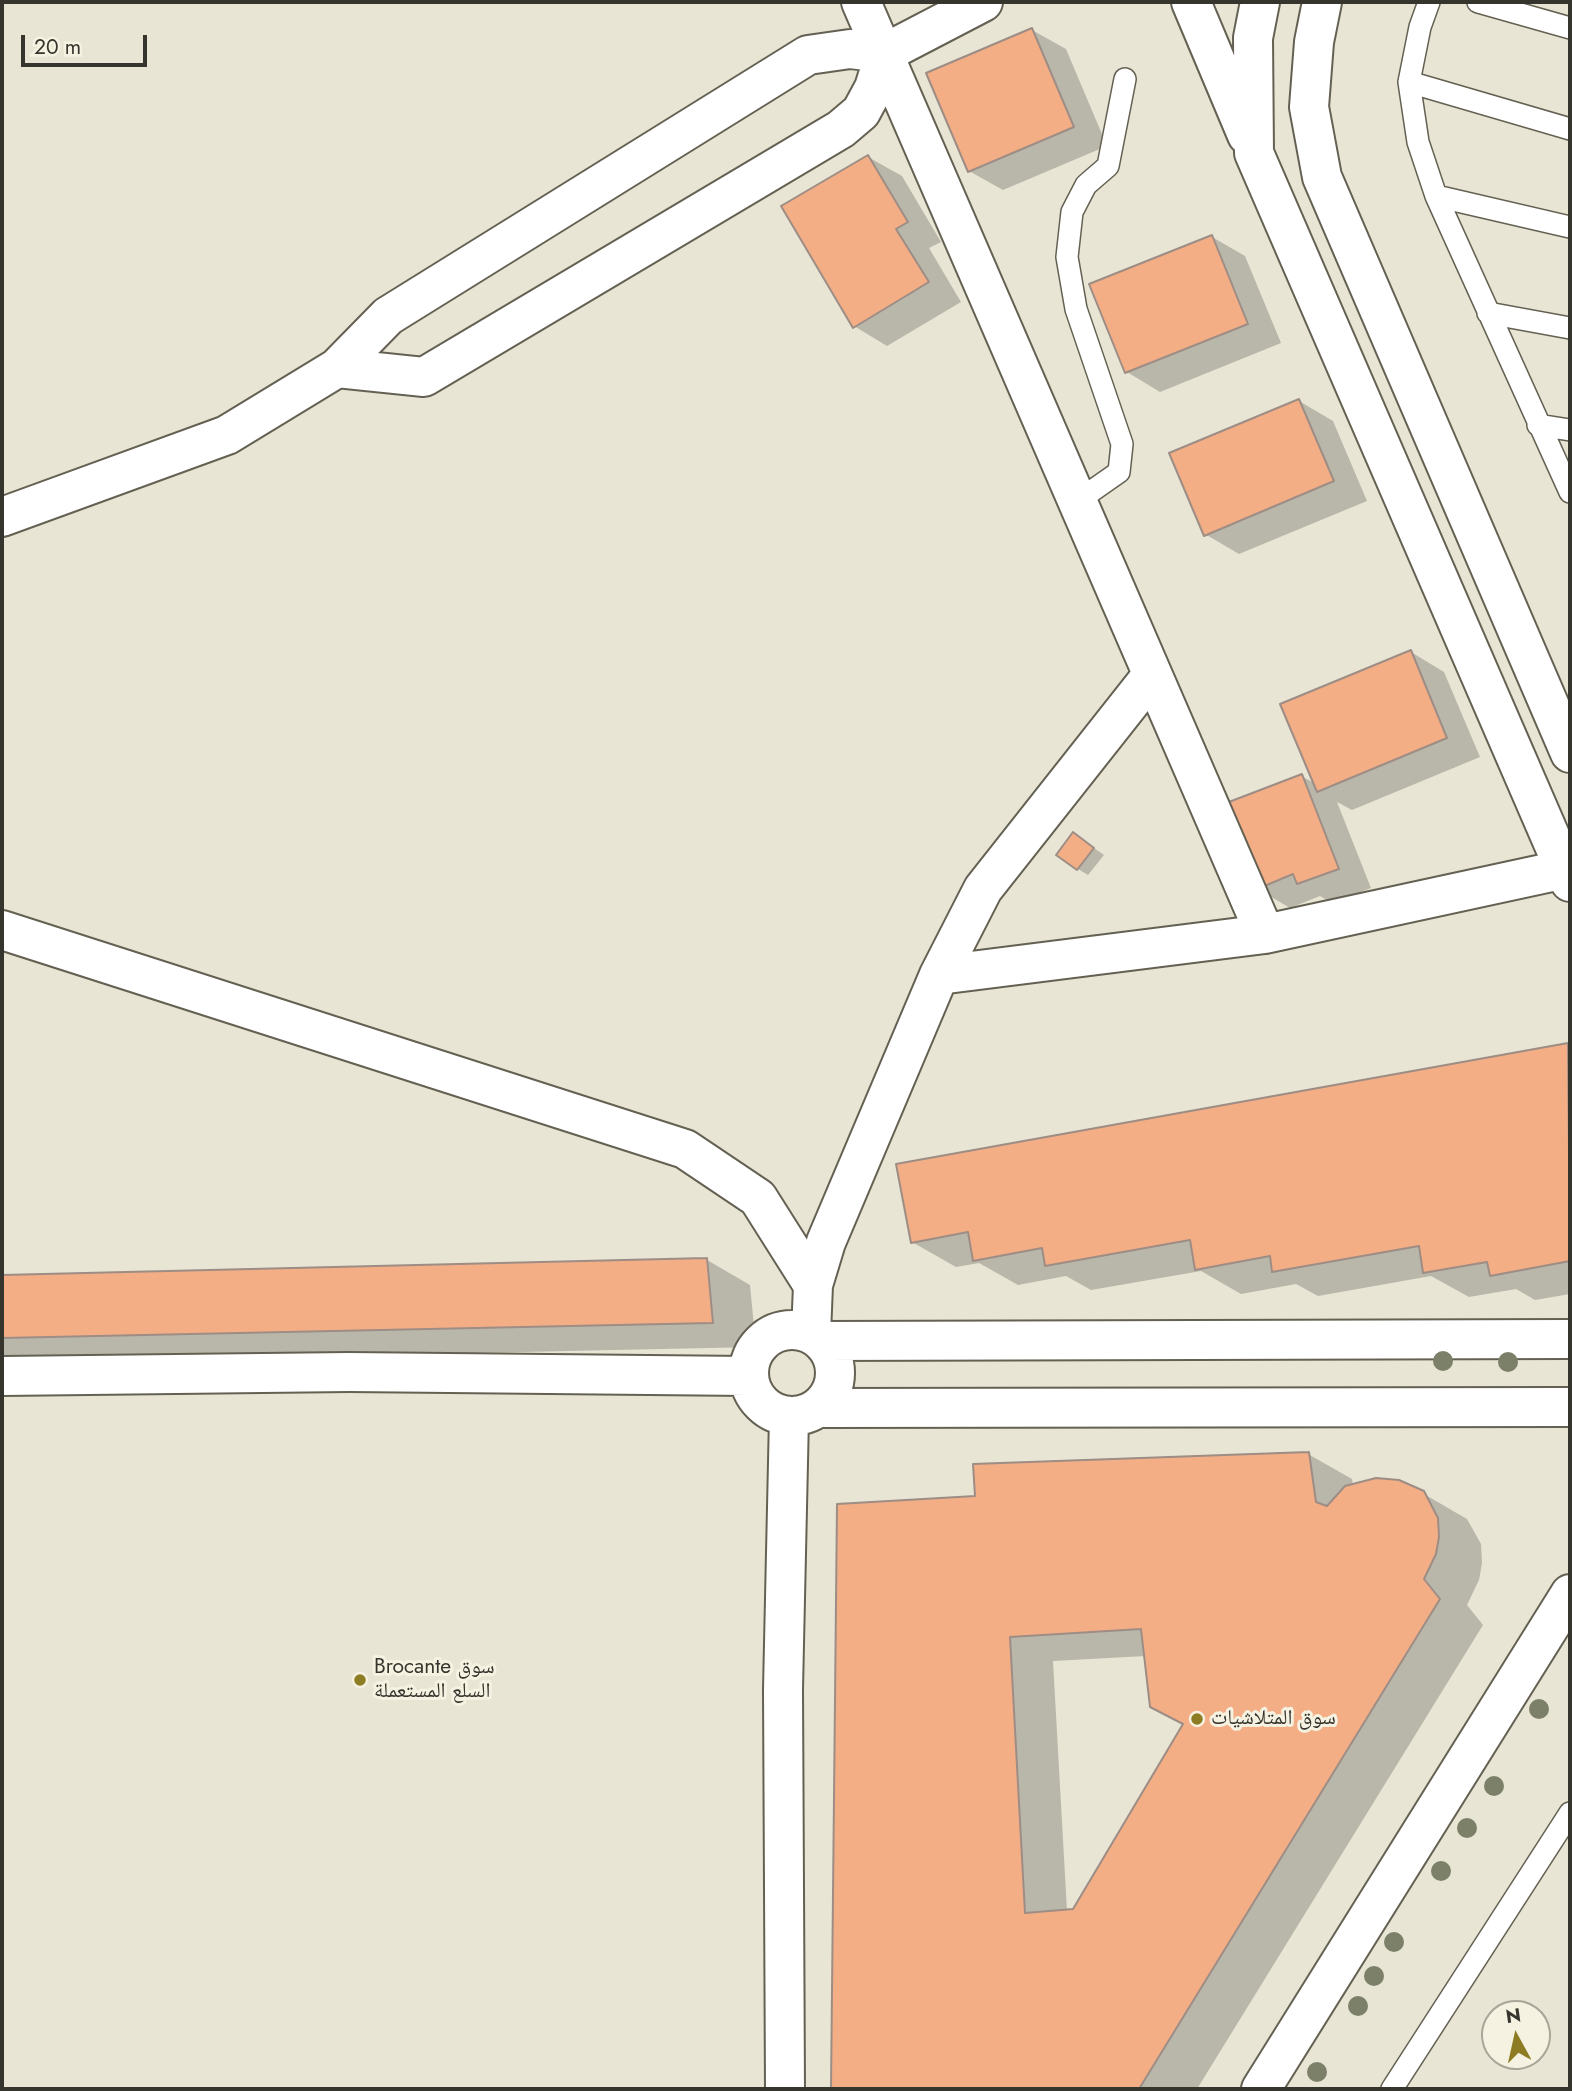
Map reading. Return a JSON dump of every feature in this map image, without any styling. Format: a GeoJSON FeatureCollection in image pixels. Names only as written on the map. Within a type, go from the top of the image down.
{"type":"FeatureCollection","features":[{"type":"Feature","properties":{"kind":"street"},"geometry":{"type":"LineString","coordinates":[[861,2],[1265,934]]}},
{"type":"Feature","properties":{"kind":"street"},"geometry":{"type":"LineString","coordinates":[[2,517],[227,435],[337,368],[388,316],[808,55],[850,49],[885,53],[983,2]]}},
{"type":"Feature","properties":{"kind":"street"},"geometry":{"type":"LineString","coordinates":[[939,975],[1265,934],[1569,873],[1254,153],[1191,2]]}},
{"type":"Feature","properties":{"kind":"street"},"geometry":{"type":"LineString","coordinates":[[1254,153],[1254,38],[1260,2]]}},
{"type":"Feature","properties":{"kind":"street"},"geometry":{"type":"LineString","coordinates":[[1322,2],[1314,42],[1309,107],[1322,177],[1570,753]]}},
{"type":"Feature","properties":{"kind":"street"},"geometry":{"type":"LineString","coordinates":[[337,368],[424,377],[841,129],[861,113],[874,88],[885,53]]}},
{"type":"Feature","properties":{"kind":"street"},"geometry":{"type":"LineString","coordinates":[[803,1412],[830,1394],[836,1376],[832,1357],[816,1338],[813,1285],[857,1166],[939,975],[983,889],[1152,675]]}},
{"type":"Feature","properties":{"kind":"street"},"geometry":{"type":"LineString","coordinates":[[2,930],[685,1149],[758,1198],[813,1285]]}},
{"type":"Feature","properties":{"kind":"street"},"geometry":{"type":"LineString","coordinates":[[1570,1339],[816,1338],[796,1330],[781,1331],[768,1337],[756,1348],[750,1361],[748,1376],[752,1391],[761,1404],[774,1413],[1570,1407]]}},
{"type":"Feature","properties":{"kind":"street"},"geometry":{"type":"LineString","coordinates":[[2,1376],[349,1372],[748,1376]]}},
{"type":"Feature","properties":{"kind":"street"},"geometry":{"type":"LineString","coordinates":[[785,2089],[783,1689],[803,1412]]}},
{"type":"Feature","properties":{"kind":"street"},"geometry":{"type":"LineString","coordinates":[[1261,2089],[1569,1599]]}},
{"type":"Feature","properties":{"kind":"lane"},"geometry":{"type":"LineString","coordinates":[[1429,2],[1409,82],[1418,142],[1436,196],[1570,492]]}},
{"type":"Feature","properties":{"kind":"lane"},"geometry":{"type":"LineString","coordinates":[[1478,2],[1570,28]]}},
{"type":"Feature","properties":{"kind":"lane"},"geometry":{"type":"LineString","coordinates":[[1079,500],[1119,472],[1122,444],[1076,309],[1067,257],[1068,246],[1072,212],[1086,185],[1108,166],[1125,79]]}},
{"type":"Feature","properties":{"kind":"lane"},"geometry":{"type":"LineString","coordinates":[[1409,82],[1570,129]]}},
{"type":"Feature","properties":{"kind":"lane"},"geometry":{"type":"LineString","coordinates":[[1436,196],[1570,227]]}},
{"type":"Feature","properties":{"kind":"lane"},"geometry":{"type":"LineString","coordinates":[[1488,313],[1570,328]]}},
{"type":"Feature","properties":{"kind":"lane"},"geometry":{"type":"LineString","coordinates":[[1538,425],[1570,430]]}},
{"type":"Feature","properties":{"kind":"lane"},"geometry":{"type":"LineString","coordinates":[[1392,2089],[1570,1814]]}},
{"type":"Feature","properties":{"kind":"building"},"geometry":{"type":"Polygon","coordinates":[[[1032,28],[1074,127],[968,172],[926,73],[1032,28]]]}},
{"type":"Feature","properties":{"kind":"building"},"geometry":{"type":"Polygon","coordinates":[[[868,155],[908,222],[896,229],[929,282],[853,328],[781,206],[868,155]]]}},
{"type":"Feature","properties":{"kind":"building"},"geometry":{"type":"Polygon","coordinates":[[[1212,235],[1248,324],[1125,373],[1089,284],[1212,235]]]}},
{"type":"Feature","properties":{"kind":"building"},"geometry":{"type":"Polygon","coordinates":[[[1299,399],[1334,481],[1204,536],[1169,453],[1299,399]]]}},
{"type":"Feature","properties":{"kind":"building"},"geometry":{"type":"Polygon","coordinates":[[[1411,650],[1447,738],[1317,792],[1280,704],[1411,650]]]}},
{"type":"Feature","properties":{"kind":"building"},"geometry":{"type":"Polygon","coordinates":[[[1302,774],[1339,869],[1297,884],[1293,874],[1255,890],[1221,805],[1302,774]]]}},
{"type":"Feature","properties":{"kind":"building"},"geometry":{"type":"Polygon","coordinates":[[[1073,832],[1094,848],[1077,870],[1056,855],[1073,832]]]}},
{"type":"Feature","properties":{"kind":"building"},"geometry":{"type":"Polygon","coordinates":[[[1568,1043],[1570,1261],[1490,1276],[1487,1262],[1423,1273],[1419,1246],[1272,1272],[1270,1256],[1195,1270],[1190,1240],[1045,1266],[1042,1248],[973,1261],[968,1232],[911,1243],[896,1164],[1568,1043]]]}},
{"type":"Feature","properties":{"kind":"building"},"geometry":{"type":"Polygon","coordinates":[[[707,1258],[713,1323],[2,1338],[2,1275],[707,1258]]]}},
{"type":"Feature","properties":{"kind":"building"},"geometry":{"type":"Polygon","coordinates":[[[1309,1452],[1316,1502],[1327,1506],[1345,1486],[1376,1478],[1399,1480],[1424,1491],[1438,1518],[1436,1554],[1424,1579],[1440,1599],[1139,2089],[831,2089],[837,1504],[975,1496],[973,1464],[1309,1452]],[[1141,1629],[1010,1637],[1025,1913],[1073,1909],[1183,1724],[1150,1707],[1141,1629]]]}},
{"type":"Feature","properties":{"kind":"place","name":"Brocante سوق السلع المستعملة"},"geometry":{"type":"Point","coordinates":[360,1680]}},
{"type":"Feature","properties":{"kind":"place","name":"سوق المتلاشيات"},"geometry":{"type":"Point","coordinates":[1197,1719]}}]}
